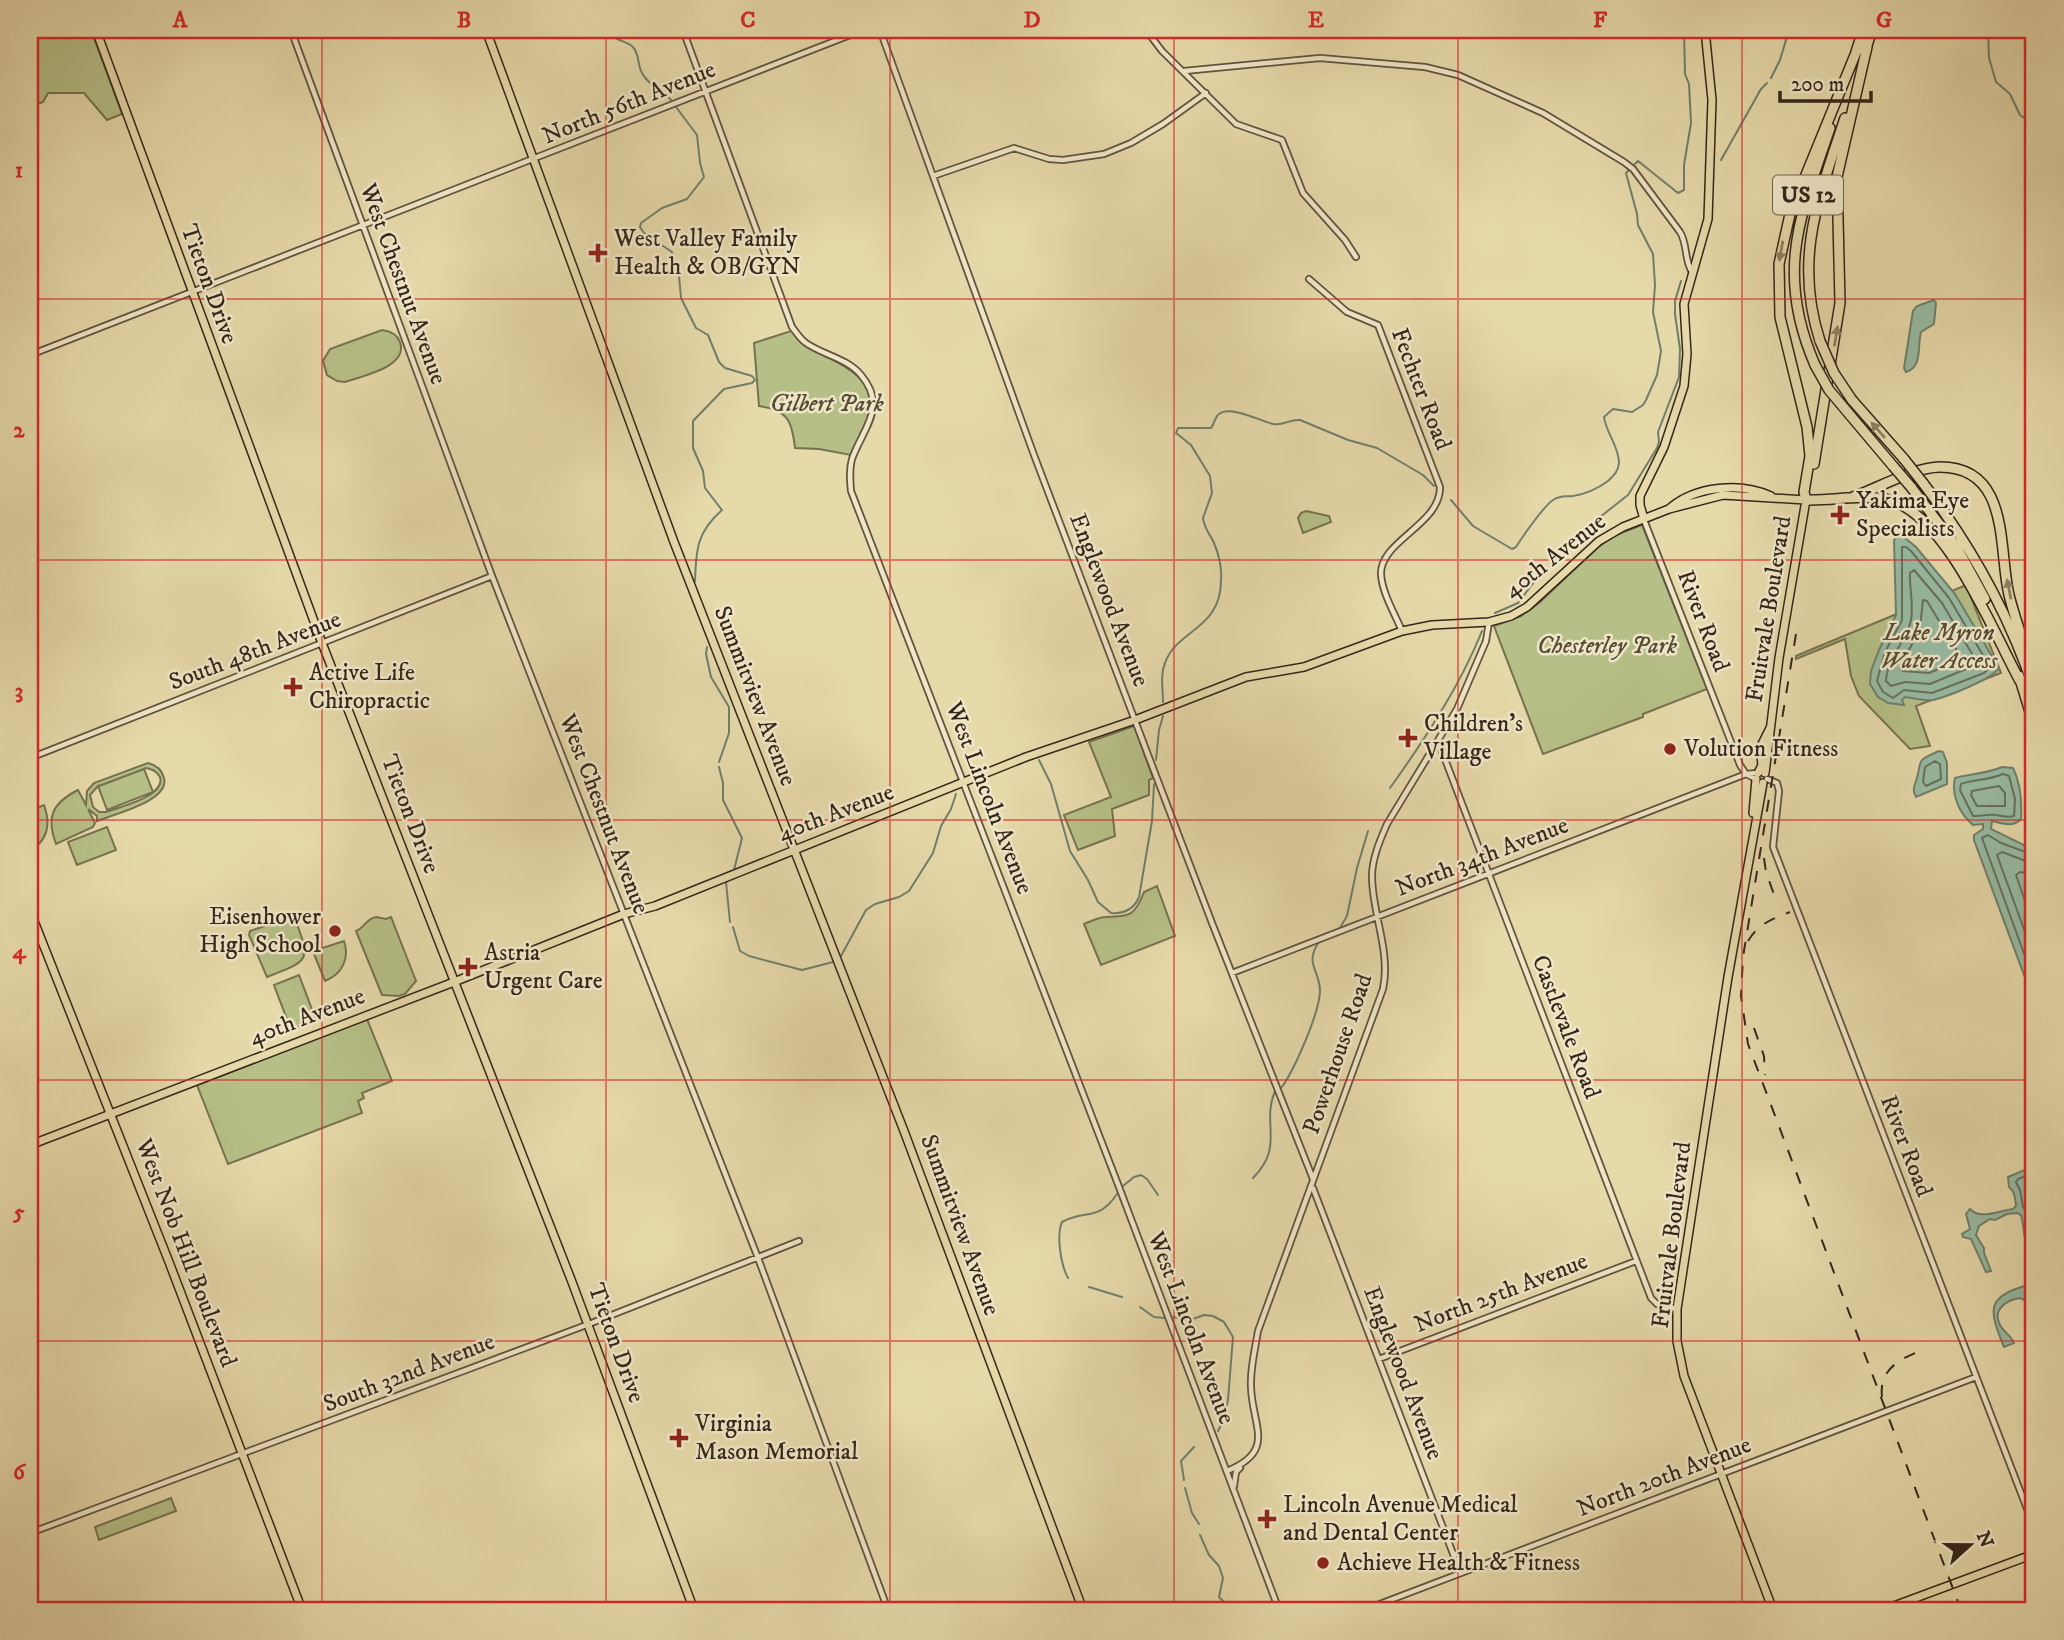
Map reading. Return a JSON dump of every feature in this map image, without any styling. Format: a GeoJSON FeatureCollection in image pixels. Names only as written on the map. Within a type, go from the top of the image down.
{"type":"FeatureCollection","features":[{"type":"Feature","properties":{"kind":"highway","name":"US 12"},"geometry":{"type":"LineString","coordinates":[[1863,30],[1802,211],[1794,252],[1795,301],[1802,333],[1829,390],[1940,523],[1974,576],[1999,628],[2034,725]]}},
{"type":"Feature","properties":{"kind":"highway","name":"US 12"},"geometry":{"type":"LineString","coordinates":[[1872,30],[1815,212],[1809,242],[1809,296],[1819,341],[1834,373],[1852,400],[1923,483],[1985,576],[2001,607],[2034,689]]}},
{"type":"Feature","properties":{"kind":"highway"},"geometry":{"type":"LineString","coordinates":[[1806,500],[1839,313],[1837,177],[1867,47]]}},
{"type":"Feature","properties":{"kind":"highway"},"geometry":{"type":"LineString","coordinates":[[1806,500],[1804,492],[1810,456],[1809,443],[1801,396],[1780,317],[1779,264],[1790,214],[1857,50]]}},
{"type":"Feature","properties":{"kind":"highway"},"geometry":{"type":"LineString","coordinates":[[1853,497],[1920,470],[1934,468],[1959,470],[1983,485],[1997,509],[2009,593],[2034,678]]}},
{"type":"Feature","properties":{"kind":"highway"},"geometry":{"type":"LineString","coordinates":[[1806,500],[1876,498],[1898,503],[1919,517],[1954,558],[1983,603],[2020,681]]}},
{"type":"Feature","properties":{"kind":"main road","name":"Tieton Drive"},"geometry":{"type":"LineString","coordinates":[[96,30],[322,643],[589,1324],[694,1610]]}},
{"type":"Feature","properties":{"kind":"main road","name":"Summitview Avenue"},"geometry":{"type":"LineString","coordinates":[[486,30],[678,553],[904,1131],[1083,1610]]}},
{"type":"Feature","properties":{"kind":"main road"},"geometry":{"type":"LineString","coordinates":[[1644,519],[1640,496],[1664,447],[1685,378],[1687,347],[1683,310],[1710,207],[1712,100],[1705,30]]}},
{"type":"Feature","properties":{"kind":"main road","name":"40th Avenue"},"geometry":{"type":"LineString","coordinates":[[30,1145],[624,914],[655,906],[1027,757],[1135,720],[1246,677],[1304,667],[1402,631],[1432,625],[1489,622],[1511,616],[1527,607],[1599,541],[1695,494],[1724,488],[1806,500]]}},
{"type":"Feature","properties":{"kind":"main road","name":"Fruitvale Boulevard"},"geometry":{"type":"LineString","coordinates":[[1773,1610],[1684,1376],[1677,1341],[1676,1309],[1750,852],[1749,831],[1756,791],[1762,777],[1760,748],[1772,724],[1778,666],[1806,500]]}},
{"type":"Feature","properties":{"kind":"main road","name":"West Nob Hill Boulevard"},"geometry":{"type":"LineString","coordinates":[[30,911],[302,1610]]}},
{"type":"Feature","properties":{"kind":"main road"},"geometry":{"type":"LineString","coordinates":[[1883,1610],[2034,1554]]}},
{"type":"Feature","properties":{"kind":"street","name":"West Chestnut Avenue"},"geometry":{"type":"LineString","coordinates":[[291,30],[492,576],[758,1258],[888,1610]]}},
{"type":"Feature","properties":{"kind":"street","name":"West Lincoln Avenue"},"geometry":{"type":"LineString","coordinates":[[683,30],[792,327],[805,343],[845,362],[859,372],[871,390],[872,416],[852,460],[851,491],[1279,1610]]}},
{"type":"Feature","properties":{"kind":"street","name":"North 56th Avenue"},"geometry":{"type":"LineString","coordinates":[[30,355],[863,30]]}},
{"type":"Feature","properties":{"kind":"street","name":"Englewood Avenue"},"geometry":{"type":"LineString","coordinates":[[880,30],[1023,424],[1313,1179]]}},
{"type":"Feature","properties":{"kind":"street"},"geometry":{"type":"LineString","coordinates":[[1146,30],[1162,51],[1241,127],[1282,140],[1303,193],[1345,240],[1356,257]]}},
{"type":"Feature","properties":{"kind":"street"},"geometry":{"type":"LineString","coordinates":[[1184,71],[1320,58],[1424,67],[1458,75],[1543,113],[1628,165],[1680,232],[1685,243],[1687,263],[1692,272]]}},
{"type":"Feature","properties":{"kind":"street"},"geometry":{"type":"LineString","coordinates":[[933,176],[1014,148],[1049,159],[1063,160],[1104,154],[1131,143],[1206,93]]}},
{"type":"Feature","properties":{"kind":"street","name":"Fechter Road"},"geometry":{"type":"LineString","coordinates":[[1309,279],[1347,312],[1378,325],[1440,487],[1437,504],[1389,554],[1381,566],[1382,580],[1402,631]]}},
{"type":"Feature","properties":{"kind":"street","name":"River Road"},"geometry":{"type":"LineString","coordinates":[[1644,519],[1745,774]]}},
{"type":"Feature","properties":{"kind":"street","name":"South 48th Avenue"},"geometry":{"type":"LineString","coordinates":[[30,758],[492,576]]}},
{"type":"Feature","properties":{"kind":"street","name":"Powerhouse Road"},"geometry":{"type":"LineString","coordinates":[[1234,1490],[1236,1472],[1254,1454],[1259,1438],[1251,1384],[1258,1331],[1382,989],[1386,964],[1372,873],[1379,842],[1387,824],[1457,709],[1486,641],[1489,622]]}},
{"type":"Feature","properties":{"kind":"street","name":"Castlevale Road"},"geometry":{"type":"LineString","coordinates":[[1438,741],[1636,1261],[1654,1303],[1676,1309]]}},
{"type":"Feature","properties":{"kind":"street"},"geometry":{"type":"LineString","coordinates":[[1745,774],[1762,777]]}},
{"type":"Feature","properties":{"kind":"street","name":"North 34th Avenue"},"geometry":{"type":"LineString","coordinates":[[1232,973],[1745,774]]}},
{"type":"Feature","properties":{"kind":"street","name":"River Road"},"geometry":{"type":"LineString","coordinates":[[1762,777],[1777,783],[1779,791],[1773,847],[2034,1527]]}},
{"type":"Feature","properties":{"kind":"street","name":"Englewood Avenue"},"geometry":{"type":"LineString","coordinates":[[1312,1186],[1460,1573]]}},
{"type":"Feature","properties":{"kind":"street","name":"South 32nd Avenue"},"geometry":{"type":"LineString","coordinates":[[30,1533],[589,1324],[799,1241]]}},
{"type":"Feature","properties":{"kind":"street","name":"North 25th Avenue"},"geometry":{"type":"LineString","coordinates":[[1379,1359],[1636,1261]]}},
{"type":"Feature","properties":{"kind":"street","name":"North 20th Avenue"},"geometry":{"type":"LineString","coordinates":[[1364,1610],[1976,1377]]}},
{"type":"Feature","properties":{"kind":"street"},"geometry":{"type":"LineString","coordinates":[[1227,1471],[1241,1465]]}},
{"type":"Feature","properties":{"kind":"green space"},"geometry":{"type":"Polygon","coordinates":[[[30,30],[91,30],[122,114],[107,120],[84,93],[48,93],[43,102],[30,107],[30,30]]]}},
{"type":"Feature","properties":{"kind":"green space"},"geometry":{"type":"Polygon","coordinates":[[[382,330],[393,333],[400,342],[401,351],[391,364],[345,382],[327,375],[323,361],[330,349],[382,330]]]}},
{"type":"Feature","properties":{"kind":"green space","name":"Gilbert Park"},"geometry":{"type":"Polygon","coordinates":[[[791,331],[812,349],[854,373],[868,391],[871,402],[870,416],[851,455],[795,448],[787,418],[776,410],[759,406],[754,343],[791,331]]]}},
{"type":"Feature","properties":{"kind":"green space"},"geometry":{"type":"Polygon","coordinates":[[[1306,511],[1329,516],[1331,522],[1303,533],[1298,518],[1306,511]]]}},
{"type":"Feature","properties":{"kind":"green space","name":"Chesterley Park"},"geometry":{"type":"Polygon","coordinates":[[[1642,525],[1707,689],[1643,714],[1643,717],[1543,754],[1494,626],[1521,616],[1539,603],[1598,547],[1616,535],[1642,525]]]}},
{"type":"Feature","properties":{"kind":"green space","name":"Lake Myron Water Access"},"geometry":{"type":"Polygon","coordinates":[[[1966,585],[2001,673],[1916,706],[1930,746],[1910,749],[1859,696],[1851,676],[1845,639],[1796,659],[1796,656],[1966,585]]]}},
{"type":"Feature","properties":{"kind":"green space"},"geometry":{"type":"Polygon","coordinates":[[[1134,726],[1153,778],[1149,780],[1149,795],[1112,809],[1115,836],[1078,850],[1064,815],[1111,797],[1089,742],[1134,726]]]}},
{"type":"Feature","properties":{"kind":"green space"},"geometry":{"type":"Polygon","coordinates":[[[148,763],[158,768],[164,778],[164,786],[158,793],[139,806],[97,821],[97,816],[88,809],[95,823],[93,827],[56,844],[52,818],[57,806],[78,790],[86,805],[87,791],[94,783],[148,763]],[[146,768],[99,786],[144,769],[153,792],[107,810],[98,786],[90,795],[93,807],[99,812],[106,812],[131,804],[149,795],[156,790],[160,777],[146,768]]]}},
{"type":"Feature","properties":{"kind":"green space"},"geometry":{"type":"Polygon","coordinates":[[[44,805],[46,831],[41,842],[30,851],[30,811],[44,805]]]}},
{"type":"Feature","properties":{"kind":"green space"},"geometry":{"type":"Polygon","coordinates":[[[107,827],[116,850],[77,865],[68,842],[107,827]]]}},
{"type":"Feature","properties":{"kind":"green space"},"geometry":{"type":"Polygon","coordinates":[[[1157,886],[1175,936],[1101,965],[1084,924],[1131,913],[1138,906],[1144,892],[1157,886]]]}},
{"type":"Feature","properties":{"kind":"green space"},"geometry":{"type":"Polygon","coordinates":[[[294,916],[305,951],[303,957],[292,967],[267,977],[249,935],[250,931],[294,916]]]}},
{"type":"Feature","properties":{"kind":"green space"},"geometry":{"type":"Polygon","coordinates":[[[376,917],[391,917],[416,981],[405,994],[399,996],[382,995],[356,931],[376,917]]]}},
{"type":"Feature","properties":{"kind":"green space"},"geometry":{"type":"Polygon","coordinates":[[[344,941],[346,954],[343,965],[325,981],[314,954],[316,950],[344,941]]]}},
{"type":"Feature","properties":{"kind":"green space"},"geometry":{"type":"Polygon","coordinates":[[[299,975],[316,1020],[291,1030],[274,985],[299,975]]]}},
{"type":"Feature","properties":{"kind":"green space"},"geometry":{"type":"Polygon","coordinates":[[[367,1019],[392,1081],[362,1093],[364,1098],[358,1101],[362,1113],[228,1164],[197,1085],[367,1019]]]}},
{"type":"Feature","properties":{"kind":"green space"},"geometry":{"type":"Polygon","coordinates":[[[171,1498],[176,1511],[99,1540],[95,1527],[171,1498]]]}},
{"type":"Feature","properties":{"kind":"water"},"geometry":{"type":"Polygon","coordinates":[[[1934,300],[1934,324],[1921,332],[1917,361],[1915,366],[1906,372],[1904,368],[1913,311],[1917,306],[1934,300]]]}},
{"type":"Feature","properties":{"kind":"water","name":"Lake Myron Water Access"},"geometry":{"type":"Polygon","coordinates":[[[1900,534],[1916,547],[1955,594],[1999,668],[1979,682],[1933,700],[1905,697],[1902,700],[1904,705],[1888,703],[1878,697],[1870,684],[1871,671],[1896,615],[1894,540],[1900,534]]]}},
{"type":"Feature","properties":{"kind":"water"},"geometry":{"type":"Polygon","coordinates":[[[1939,751],[1943,752],[1947,763],[1947,784],[1916,797],[1914,789],[1921,762],[1939,751]]]}},
{"type":"Feature","properties":{"kind":"water"},"geometry":{"type":"Polygon","coordinates":[[[2002,767],[2013,768],[2016,774],[2021,819],[2011,824],[1992,821],[1991,829],[2034,850],[2034,1002],[1974,840],[1974,835],[1983,829],[1983,824],[1973,825],[1968,820],[1957,803],[1954,791],[1955,778],[2002,767]]]}},
{"type":"Feature","properties":{"kind":"water"},"geometry":{"type":"Polygon","coordinates":[[[2034,1166],[2034,1252],[2027,1245],[2021,1215],[2007,1214],[1995,1220],[1990,1219],[1979,1226],[1976,1235],[1984,1248],[1991,1271],[1986,1272],[1971,1239],[1963,1237],[1962,1234],[1970,1229],[1966,1214],[1970,1209],[1979,1214],[1990,1214],[2013,1209],[2016,1206],[2015,1197],[2009,1187],[2008,1177],[2034,1166]]]}},
{"type":"Feature","properties":{"kind":"water"},"geometry":{"type":"Polygon","coordinates":[[[2028,1285],[2034,1286],[2034,1307],[2020,1298],[2005,1303],[1999,1310],[2000,1325],[2014,1343],[2004,1347],[1995,1323],[1994,1307],[2004,1295],[2028,1285]]]}},
{"type":"Feature","properties":{"kind":"waterway"},"geometry":{"type":"LineString","coordinates":[[611,30],[617,39],[635,49],[640,70],[651,84],[671,100]]}},
{"type":"Feature","properties":{"kind":"waterway"},"geometry":{"type":"LineString","coordinates":[[1451,500],[1473,526],[1512,549],[1553,500],[1592,491],[1608,481],[1617,471],[1618,457],[1604,417],[1613,409],[1632,412],[1643,405],[1657,375],[1661,351],[1653,312],[1653,254],[1638,225],[1626,173],[1638,161],[1678,193],[1684,190],[1684,165],[1691,123],[1689,84],[1685,74],[1684,30]]}},
{"type":"Feature","properties":{"kind":"waterway"},"geometry":{"type":"LineString","coordinates":[[1771,78],[1780,60],[1789,30]]}},
{"type":"Feature","properties":{"kind":"waterway"},"geometry":{"type":"LineString","coordinates":[[1988,30],[1989,58],[1996,82],[2010,94],[2020,115],[2034,125]]}},
{"type":"Feature","properties":{"kind":"waterway"},"geometry":{"type":"LineString","coordinates":[[1721,160],[1767,83]]}},
{"type":"Feature","properties":{"kind":"waterway"},"geometry":{"type":"LineString","coordinates":[[676,107],[697,135],[704,177],[687,199],[662,208],[641,223],[640,227],[644,233],[672,252],[679,276],[681,298],[696,328],[708,335],[719,362],[725,368],[752,376],[755,380],[724,389],[693,421],[693,448],[703,471],[705,488],[722,510],[703,534],[696,560],[695,581]]}},
{"type":"Feature","properties":{"kind":"waterway"},"geometry":{"type":"LineString","coordinates":[[1562,544],[1575,543],[1586,528],[1628,495],[1657,448],[1658,432],[1679,377],[1680,349],[1675,301],[1681,281]]}},
{"type":"Feature","properties":{"kind":"waterway"},"geometry":{"type":"LineString","coordinates":[[1163,702],[1162,677],[1165,663],[1179,643],[1214,609],[1221,580],[1217,552],[1203,518],[1212,493],[1210,476],[1191,445],[1176,433],[1178,428],[1211,428],[1218,415],[1230,411],[1273,424],[1300,420],[1348,440],[1377,448],[1423,475],[1434,486]]}},
{"type":"Feature","properties":{"kind":"waterway"},"geometry":{"type":"LineString","coordinates":[[1495,613],[1518,603],[1537,578]]}},
{"type":"Feature","properties":{"kind":"waterway"},"geometry":{"type":"LineString","coordinates":[[1390,788],[1441,712],[1482,631]]}},
{"type":"Feature","properties":{"kind":"waterway"},"geometry":{"type":"LineString","coordinates":[[707,647],[711,677],[729,707],[729,733],[719,762]]}},
{"type":"Feature","properties":{"kind":"waterway"},"geometry":{"type":"LineString","coordinates":[[1156,760],[1163,716]]}},
{"type":"Feature","properties":{"kind":"waterway"},"geometry":{"type":"LineString","coordinates":[[1039,760],[1051,784],[1070,851],[1098,902],[1111,913],[1128,910],[1139,897],[1152,821],[1154,784]]}},
{"type":"Feature","properties":{"kind":"waterway"},"geometry":{"type":"LineString","coordinates":[[719,767],[723,800],[742,838],[734,870]]}},
{"type":"Feature","properties":{"kind":"waterway"},"geometry":{"type":"LineString","coordinates":[[841,956],[866,910],[909,891],[933,853],[941,826],[956,794]]}},
{"type":"Feature","properties":{"kind":"waterway"},"geometry":{"type":"LineString","coordinates":[[1341,926],[1347,916],[1368,831]]}},
{"type":"Feature","properties":{"kind":"waterway"},"geometry":{"type":"LineString","coordinates":[[726,882],[730,922]]}},
{"type":"Feature","properties":{"kind":"waterway"},"geometry":{"type":"LineString","coordinates":[[733,927],[740,951],[749,956],[802,970],[833,962]]}},
{"type":"Feature","properties":{"kind":"waterway"},"geometry":{"type":"LineString","coordinates":[[1282,1087],[1300,1054],[1316,1012],[1320,990],[1313,957],[1318,943]]}},
{"type":"Feature","properties":{"kind":"waterway"},"geometry":{"type":"LineString","coordinates":[[1253,1178],[1268,1156],[1271,1103],[1275,1091]]}},
{"type":"Feature","properties":{"kind":"waterway"},"geometry":{"type":"LineString","coordinates":[[1123,1186],[1141,1175],[1158,1195]]}},
{"type":"Feature","properties":{"kind":"waterway"},"geometry":{"type":"LineString","coordinates":[[1068,1278],[1060,1250],[1062,1222],[1098,1212],[1117,1194]]}},
{"type":"Feature","properties":{"kind":"waterway"},"geometry":{"type":"LineString","coordinates":[[1089,1287],[1122,1297]]}},
{"type":"Feature","properties":{"kind":"waterway"},"geometry":{"type":"LineString","coordinates":[[1140,1307],[1154,1317],[1164,1318]]}},
{"type":"Feature","properties":{"kind":"waterway"},"geometry":{"type":"LineString","coordinates":[[1173,1317],[1190,1320],[1204,1315],[1213,1316],[1224,1322],[1233,1337],[1228,1400],[1218,1431]]}},
{"type":"Feature","properties":{"kind":"waterway"},"geometry":{"type":"LineString","coordinates":[[1184,1480],[1181,1461],[1194,1447]]}},
{"type":"Feature","properties":{"kind":"waterway"},"geometry":{"type":"LineString","coordinates":[[1185,1488],[1192,1513],[1199,1524]]}},
{"type":"Feature","properties":{"kind":"waterway"},"geometry":{"type":"LineString","coordinates":[[1200,1535],[1209,1555],[1219,1566],[1223,1578],[1219,1597],[1227,1610]]}},
{"type":"Feature","properties":{"kind":"railway"},"geometry":{"type":"LineString","coordinates":[[1796,634],[1743,957],[1741,996],[1748,1044],[1961,1610]]}},
{"type":"Feature","properties":{"kind":"railway"},"geometry":{"type":"LineString","coordinates":[[1764,858],[1777,903]]}},
{"type":"Feature","properties":{"kind":"railway"},"geometry":{"type":"LineString","coordinates":[[1748,941],[1761,926],[1790,912]]}},
{"type":"Feature","properties":{"kind":"railway"},"geometry":{"type":"LineString","coordinates":[[1754,1028],[1764,1056],[1765,1075]]}},
{"type":"Feature","properties":{"kind":"railway"},"geometry":{"type":"LineString","coordinates":[[1882,1397],[1887,1373],[1898,1362],[1920,1351]]}},
{"type":"Feature","properties":{"kind":"place","name":"West Valley Family Health & OB/GYN"},"geometry":{"type":"Point","coordinates":[598,253]}},
{"type":"Feature","properties":{"kind":"place","name":"Yakima Eye Specialists"},"geometry":{"type":"Point","coordinates":[1840,515]}},
{"type":"Feature","properties":{"kind":"place","name":"Active Life Chiropractic"},"geometry":{"type":"Point","coordinates":[293,687]}},
{"type":"Feature","properties":{"kind":"place","name":"Children’s Village"},"geometry":{"type":"Point","coordinates":[1408,738]}},
{"type":"Feature","properties":{"kind":"place","name":"Volution Fitness"},"geometry":{"type":"Point","coordinates":[1670,749]}},
{"type":"Feature","properties":{"kind":"place","name":"Eisenhower High School"},"geometry":{"type":"Point","coordinates":[335,931]}},
{"type":"Feature","properties":{"kind":"place","name":"Astria Urgent Care"},"geometry":{"type":"Point","coordinates":[468,967]}},
{"type":"Feature","properties":{"kind":"place","name":"Virginia Mason Memorial"},"geometry":{"type":"Point","coordinates":[679,1438]}},
{"type":"Feature","properties":{"kind":"place","name":"Lincoln Avenue Medical and Dental Center"},"geometry":{"type":"Point","coordinates":[1267,1519]}},
{"type":"Feature","properties":{"kind":"place","name":"Achieve Health & Fitness"},"geometry":{"type":"Point","coordinates":[1323,1563]}}]}
